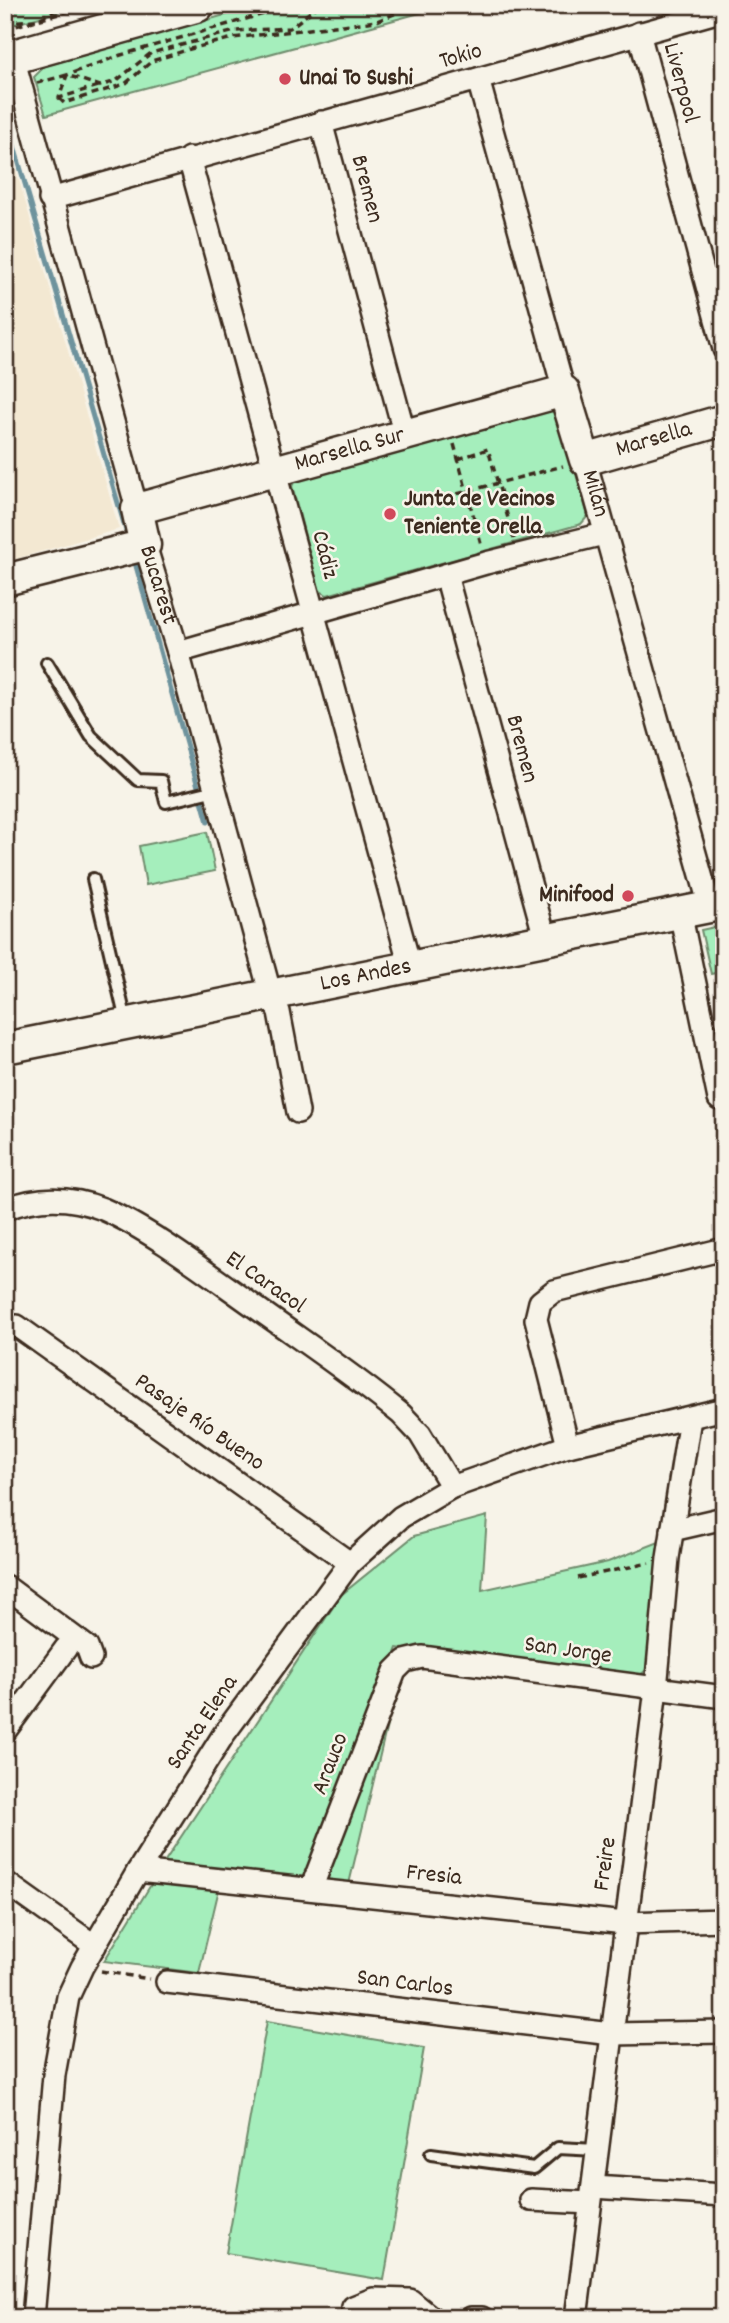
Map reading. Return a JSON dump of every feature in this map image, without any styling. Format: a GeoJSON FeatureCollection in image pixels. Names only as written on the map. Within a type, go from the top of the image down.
{"type":"FeatureCollection","features":[{"type":"Feature","properties":{"kind":"main road"},"geometry":{"type":"LineString","coordinates":[[11,58],[197,5]]}},
{"type":"Feature","properties":{"kind":"street","name":"Tokio"},"geometry":{"type":"LineString","coordinates":[[50,199],[724,10]]}},
{"type":"Feature","properties":{"kind":"street","name":"Liverpool"},"geometry":{"type":"LineString","coordinates":[[639,33],[724,349]]}},
{"type":"Feature","properties":{"kind":"street","name":"Bucarest"},"geometry":{"type":"LineString","coordinates":[[11,58],[145,545],[178,652],[271,996],[279,1012],[299,1112]]}},
{"type":"Feature","properties":{"kind":"street","name":"Milán"},"geometry":{"type":"LineString","coordinates":[[478,79],[604,534],[717,905]]}},
{"type":"Feature","properties":{"kind":"street","name":"Bremen"},"geometry":{"type":"LineString","coordinates":[[321,122],[404,432]]}},
{"type":"Feature","properties":{"kind":"street","name":"Cádiz"},"geometry":{"type":"LineString","coordinates":[[189,158],[410,966]]}},
{"type":"Feature","properties":{"kind":"street","name":"Marsella Sur"},"geometry":{"type":"LineString","coordinates":[[137,509],[404,432],[564,391]]}},
{"type":"Feature","properties":{"kind":"street","name":"Marsella"},"geometry":{"type":"LineString","coordinates":[[585,460],[724,420]]}},
{"type":"Feature","properties":{"kind":"street"},"geometry":{"type":"LineString","coordinates":[[178,652],[486,563],[604,534]]}},
{"type":"Feature","properties":{"kind":"street"},"geometry":{"type":"LineString","coordinates":[[5,580],[145,545]]}},
{"type":"Feature","properties":{"kind":"street","name":"Bremen"},"geometry":{"type":"LineString","coordinates":[[446,575],[545,938]]}},
{"type":"Feature","properties":{"kind":"street","name":"Los Andes"},"geometry":{"type":"LineString","coordinates":[[5,1048],[717,905]]}},
{"type":"Feature","properties":{"kind":"street"},"geometry":{"type":"LineString","coordinates":[[680,912],[719,1100]]}},
{"type":"Feature","properties":{"kind":"street","name":"El Caracol"},"geometry":{"type":"LineString","coordinates":[[5,1209],[25,1201],[47,1197],[101,1208],[128,1223],[213,1277],[377,1394],[420,1434],[452,1487]]}},
{"type":"Feature","properties":{"kind":"street"},"geometry":{"type":"LineString","coordinates":[[568,1446],[536,1319],[540,1302],[554,1291],[724,1249]]}},
{"type":"Feature","properties":{"kind":"street","name":"Pasaje Río Bueno"},"geometry":{"type":"LineString","coordinates":[[17,1326],[350,1563]]}},
{"type":"Feature","properties":{"kind":"street","name":"Santa Elena"},"geometry":{"type":"LineString","coordinates":[[33,2318],[54,2076],[65,2010],[82,1967],[138,1871],[224,1734],[350,1563],[401,1517],[452,1487],[568,1446],[724,1409]]}},
{"type":"Feature","properties":{"kind":"street","name":"Freire"},"geometry":{"type":"LineString","coordinates":[[576,2318],[656,1689],[668,1558],[690,1418]]}},
{"type":"Feature","properties":{"kind":"street"},"geometry":{"type":"LineString","coordinates":[[672,1531],[724,1518]]}},
{"type":"Feature","properties":{"kind":"street"},"geometry":{"type":"LineString","coordinates":[[5,1586],[87,1647],[90,1658]]}},
{"type":"Feature","properties":{"kind":"street"},"geometry":{"type":"LineString","coordinates":[[5,1731],[66,1647]]}},
{"type":"Feature","properties":{"kind":"street","name":"San Jorge"},"geometry":{"type":"LineString","coordinates":[[405,1661],[422,1657],[724,1697]]}},
{"type":"Feature","properties":{"kind":"street","name":"Arauco"},"geometry":{"type":"LineString","coordinates":[[311,1889],[395,1671],[405,1661]]}},
{"type":"Feature","properties":{"kind":"street","name":"Fresia"},"geometry":{"type":"LineString","coordinates":[[138,1871],[625,1923],[724,1920]]}},
{"type":"Feature","properties":{"kind":"street"},"geometry":{"type":"LineString","coordinates":[[5,1882],[95,1946]]}},
{"type":"Feature","properties":{"kind":"street","name":"San Carlos"},"geometry":{"type":"LineString","coordinates":[[167,1982],[612,2034],[724,2032]]}},
{"type":"Feature","properties":{"kind":"street"},"geometry":{"type":"LineString","coordinates":[[531,2200],[592,2195],[724,2195]]}},
{"type":"Feature","properties":{"kind":"street"},"geometry":{"type":"LineString","coordinates":[[353,2307],[373,2299],[410,2300],[432,2318]]}},
{"type":"Feature","properties":{"kind":"street"},"geometry":{"type":"LineString","coordinates":[[471,2318],[482,2318]]}},
{"type":"Feature","properties":{"kind":"lane"},"geometry":{"type":"LineString","coordinates":[[47,663],[91,736],[138,780],[161,781],[166,802],[216,790]]}},
{"type":"Feature","properties":{"kind":"lane"},"geometry":{"type":"LineString","coordinates":[[93,879],[127,1024]]}},
{"type":"Feature","properties":{"kind":"lane"},"geometry":{"type":"LineString","coordinates":[[431,2154],[534,2168],[558,2148],[597,2150]]}},
{"type":"Feature","properties":{"kind":"path"},"geometry":{"type":"LineString","coordinates":[[64,5],[37,20],[11,58],[100,86]]}},
{"type":"Feature","properties":{"kind":"path"},"geometry":{"type":"LineString","coordinates":[[5,22],[37,20],[91,5]]}},
{"type":"Feature","properties":{"kind":"path"},"geometry":{"type":"LineString","coordinates":[[67,75],[121,55],[295,5]]}},
{"type":"Feature","properties":{"kind":"path"},"geometry":{"type":"LineString","coordinates":[[59,97],[116,81],[150,53],[235,31],[290,28],[319,5]]}},
{"type":"Feature","properties":{"kind":"path"},"geometry":{"type":"LineString","coordinates":[[59,97],[64,103],[125,84],[152,61],[190,49],[233,38],[377,22],[416,5]]}},
{"type":"Feature","properties":{"kind":"path"},"geometry":{"type":"LineString","coordinates":[[59,97],[67,75]]}},
{"type":"Feature","properties":{"kind":"path"},"geometry":{"type":"LineString","coordinates":[[447,421],[486,563]]}},
{"type":"Feature","properties":{"kind":"path"},"geometry":{"type":"LineString","coordinates":[[458,459],[488,449],[519,554]]}},
{"type":"Feature","properties":{"kind":"path"},"geometry":{"type":"LineString","coordinates":[[434,500],[585,460]]}},
{"type":"Feature","properties":{"kind":"path"},"geometry":{"type":"LineString","coordinates":[[578,1578],[668,1558]]}},
{"type":"Feature","properties":{"kind":"path"},"geometry":{"type":"LineString","coordinates":[[82,1967],[167,1982]]}},
{"type":"Feature","properties":{"kind":"shaded area"},"geometry":{"type":"Polygon","coordinates":[[[5,131],[119,529],[5,562],[5,131]]]}},
{"type":"Feature","properties":{"kind":"green space"},"geometry":{"type":"Polygon","coordinates":[[[5,5],[82,5],[5,27],[5,5]]]}},
{"type":"Feature","properties":{"kind":"green space"},"geometry":{"type":"Polygon","coordinates":[[[260,5],[449,5],[46,115],[34,77],[45,66],[260,5]]]}},
{"type":"Feature","properties":{"kind":"green space"},"geometry":{"type":"Polygon","coordinates":[[[547,408],[558,411],[588,516],[581,524],[327,595],[319,590],[292,486],[298,476],[547,408]]]}},
{"type":"Feature","properties":{"kind":"green space"},"geometry":{"type":"Polygon","coordinates":[[[207,832],[215,871],[146,885],[139,846],[207,832]]]}},
{"type":"Feature","properties":{"kind":"green space"},"geometry":{"type":"Polygon","coordinates":[[[724,925],[724,971],[711,974],[701,930],[724,925]]]}},
{"type":"Feature","properties":{"kind":"green space"},"geometry":{"type":"Polygon","coordinates":[[[487,1516],[482,1590],[608,1562],[659,1542],[646,1670],[636,1679],[397,1648],[309,1875],[295,1881],[163,1864],[341,1595],[414,1536],[487,1516]]]}},
{"type":"Feature","properties":{"kind":"green space"},"geometry":{"type":"Polygon","coordinates":[[[400,1671],[349,1884],[326,1882],[323,1871],[400,1671]]]}},
{"type":"Feature","properties":{"kind":"green space"},"geometry":{"type":"Polygon","coordinates":[[[152,1883],[219,1889],[199,1973],[104,1961],[152,1883]]]}},
{"type":"Feature","properties":{"kind":"green space"},"geometry":{"type":"Polygon","coordinates":[[[267,2021],[424,2048],[384,2280],[226,2253],[267,2021]]]}},
{"type":"Feature","properties":{"kind":"waterway"},"geometry":{"type":"LineString","coordinates":[[5,115],[127,534]]}},
{"type":"Feature","properties":{"kind":"waterway"},"geometry":{"type":"LineString","coordinates":[[136,566],[208,822]]}},
{"type":"Feature","properties":{"kind":"place","name":"Unai To Sushi"},"geometry":{"type":"Point","coordinates":[285,79]}},
{"type":"Feature","properties":{"kind":"place","name":"Junta de Vecinos Teniente Orella"},"geometry":{"type":"Point","coordinates":[390,514]}},
{"type":"Feature","properties":{"kind":"place","name":"Minifood"},"geometry":{"type":"Point","coordinates":[628,896]}}]}
